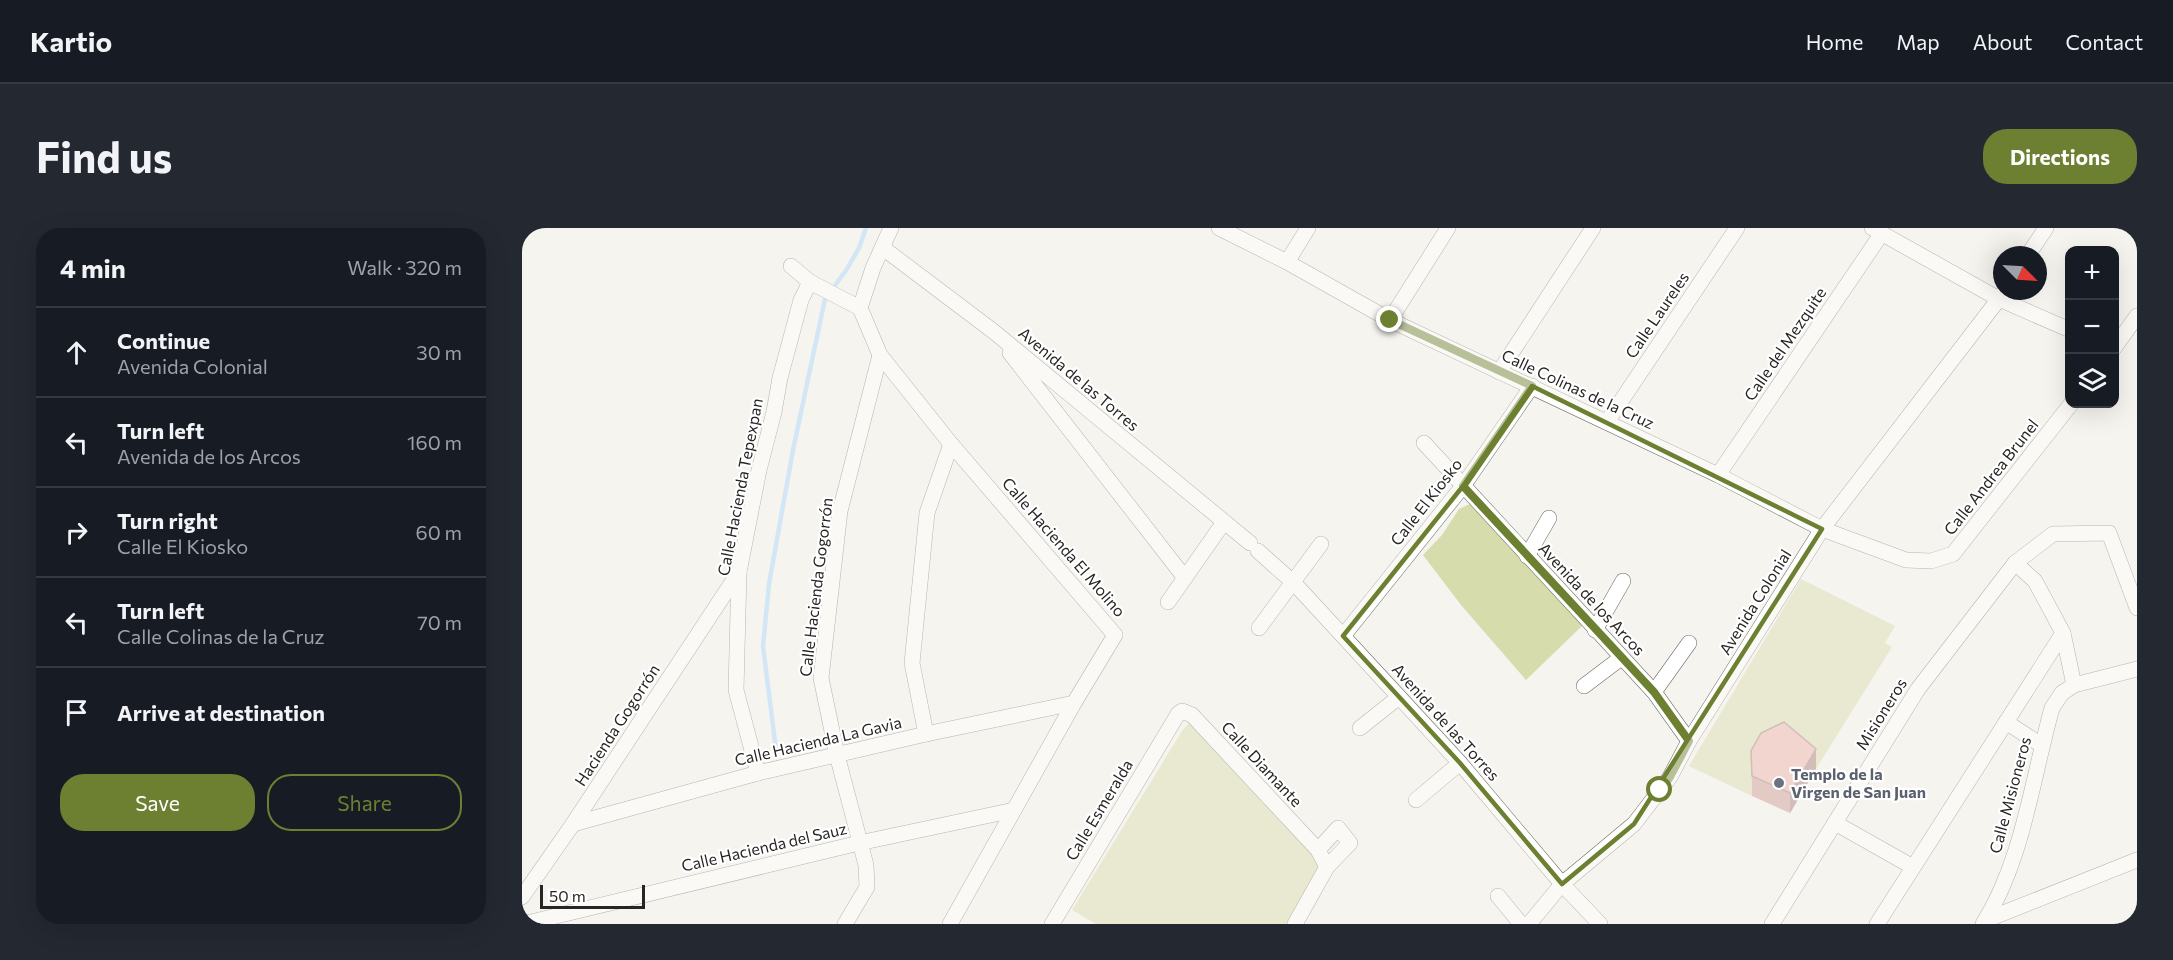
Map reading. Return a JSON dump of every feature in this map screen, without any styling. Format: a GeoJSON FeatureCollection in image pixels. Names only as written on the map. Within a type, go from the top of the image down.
{"type":"FeatureCollection","features":[{"type":"Feature","properties":{"kind":"street"},"geometry":{"type":"LineString","coordinates":[[791,266],[810,282],[860,308],[891,228]]}},
{"type":"Feature","properties":{"kind":"street","name":"Calle Colinas de la Cruz"},"geometry":{"type":"LineString","coordinates":[[1219,228],[1287,262],[1390,320],[1718,475],[1822,529],[1906,560],[1931,561]]}},
{"type":"Feature","properties":{"kind":"street"},"geometry":{"type":"LineString","coordinates":[[1287,262],[1308,228]]}},
{"type":"Feature","properties":{"kind":"street"},"geometry":{"type":"LineString","coordinates":[[1390,320],[1448,228]]}},
{"type":"Feature","properties":{"kind":"street"},"geometry":{"type":"LineString","coordinates":[[1499,372],[1593,228]]}},
{"type":"Feature","properties":{"kind":"street","name":"Calle Laureles"},"geometry":{"type":"LineString","coordinates":[[1607,422],[1737,228]]}},
{"type":"Feature","properties":{"kind":"street"},"geometry":{"type":"LineString","coordinates":[[2034,246],[2046,228]]}},
{"type":"Feature","properties":{"kind":"street"},"geometry":{"type":"LineString","coordinates":[[1877,231],[1993,290]]}},
{"type":"Feature","properties":{"kind":"street","name":"Calle del Mezquite"},"geometry":{"type":"LineString","coordinates":[[1718,475],[1877,231]]}},
{"type":"Feature","properties":{"kind":"street","name":"Avenida de las Torres"},"geometry":{"type":"LineString","coordinates":[[883,248],[993,331],[1254,547],[1294,583],[1460,763],[1562,884],[1600,924]]}},
{"type":"Feature","properties":{"kind":"street","name":"Calle Hacienda Tepexpan"},"geometry":{"type":"LineString","coordinates":[[758,773],[736,690],[739,572],[780,378],[801,300],[810,282]]}},
{"type":"Feature","properties":{"kind":"street","name":"Avenida Colonial"},"geometry":{"type":"LineString","coordinates":[[1529,924],[1562,884],[1634,824],[1670,777],[1689,741],[1822,529],[1998,300]]}},
{"type":"Feature","properties":{"kind":"street"},"geometry":{"type":"LineString","coordinates":[[2012,300],[2065,327]]}},
{"type":"Feature","properties":{"kind":"street","name":"Calle Hacienda El Molino"},"geometry":{"type":"LineString","coordinates":[[860,308],[880,355],[951,444],[1115,635],[950,924]]}},
{"type":"Feature","properties":{"kind":"street"},"geometry":{"type":"LineString","coordinates":[[2119,342],[2137,316]]}},
{"type":"Feature","properties":{"kind":"street"},"geometry":{"type":"LineString","coordinates":[[993,331],[1185,578]]}},
{"type":"Feature","properties":{"kind":"street","name":"Calle Hacienda Gogorrón"},"geometry":{"type":"LineString","coordinates":[[845,924],[867,887],[866,865],[837,755],[821,678],[840,511],[880,355]]}},
{"type":"Feature","properties":{"kind":"street","name":"Calle El Kiosko"},"geometry":{"type":"LineString","coordinates":[[1343,636],[1463,486],[1532,386]]}},
{"type":"Feature","properties":{"kind":"street","name":"Calle Andrea Brunel"},"geometry":{"type":"LineString","coordinates":[[1931,561],[1953,554],[2068,408]]}},
{"type":"Feature","properties":{"kind":"street","name":"Avenida de los Arcos"},"geometry":{"type":"LineString","coordinates":[[1424,443],[1654,692],[1689,741]]}},
{"type":"Feature","properties":{"kind":"street"},"geometry":{"type":"LineString","coordinates":[[926,734],[912,663],[927,513],[951,444]]}},
{"type":"Feature","properties":{"kind":"street"},"geometry":{"type":"LineString","coordinates":[[1527,556],[1549,518]]}},
{"type":"Feature","properties":{"kind":"street"},"geometry":{"type":"LineString","coordinates":[[1168,602],[1224,522]]}},
{"type":"Feature","properties":{"kind":"street","name":"Misioneros"},"geometry":{"type":"LineString","coordinates":[[1773,924],[1918,689],[2015,563],[2053,534],[2109,533],[2137,608]]}},
{"type":"Feature","properties":{"kind":"street"},"geometry":{"type":"LineString","coordinates":[[1259,628],[1321,544]]}},
{"type":"Feature","properties":{"kind":"street"},"geometry":{"type":"LineString","coordinates":[[2015,563],[2035,581],[2063,633],[2074,685],[2137,669]]}},
{"type":"Feature","properties":{"kind":"street","name":"Hacienda Gogorrón"},"geometry":{"type":"LineString","coordinates":[[522,897],[573,824],[739,572]]}},
{"type":"Feature","properties":{"kind":"street"},"geometry":{"type":"LineString","coordinates":[[1595,630],[1623,581]]}},
{"type":"Feature","properties":{"kind":"street"},"geometry":{"type":"LineString","coordinates":[[1877,924],[2063,633]]}},
{"type":"Feature","properties":{"kind":"street"},"geometry":{"type":"LineString","coordinates":[[1654,692],[1689,643]]}},
{"type":"Feature","properties":{"kind":"street"},"geometry":{"type":"LineString","coordinates":[[1584,686],[1621,658]]}},
{"type":"Feature","properties":{"kind":"street","name":"Calle Misioneros"},"geometry":{"type":"LineString","coordinates":[[1985,922],[2003,884],[2019,839],[2052,708],[2062,693],[2074,685]]}},
{"type":"Feature","properties":{"kind":"street"},"geometry":{"type":"LineString","coordinates":[[1360,728],[1400,697]]}},
{"type":"Feature","properties":{"kind":"street","name":"Calle Hacienda La Gavia"},"geometry":{"type":"LineString","coordinates":[[573,824],[758,773],[926,734],[1074,704]]}},
{"type":"Feature","properties":{"kind":"street","name":"Calle Diamante"},"geometry":{"type":"LineString","coordinates":[[1178,714],[1182,711],[1192,715],[1318,850],[1327,867]]}},
{"type":"Feature","properties":{"kind":"street","name":"Calle Esmeralda"},"geometry":{"type":"LineString","coordinates":[[1052,924],[1178,714]]}},
{"type":"Feature","properties":{"kind":"street"},"geometry":{"type":"LineString","coordinates":[[2006,722],[2041,745]]}},
{"type":"Feature","properties":{"kind":"street"},"geometry":{"type":"LineString","coordinates":[[1416,800],[1460,763]]}},
{"type":"Feature","properties":{"kind":"street","name":"Calle Hacienda del Sauz"},"geometry":{"type":"LineString","coordinates":[[523,924],[860,843],[1014,810]]}},
{"type":"Feature","properties":{"kind":"street"},"geometry":{"type":"LineString","coordinates":[[1835,823],[1913,867]]}},
{"type":"Feature","properties":{"kind":"street"},"geometry":{"type":"LineString","coordinates":[[1295,924],[1327,867],[1350,843],[1338,828],[1318,850]]}},
{"type":"Feature","properties":{"kind":"street"},"geometry":{"type":"LineString","coordinates":[[1985,922],[2137,860]]}},
{"type":"Feature","properties":{"kind":"street"},"geometry":{"type":"LineString","coordinates":[[1498,896],[1521,924]]}},
{"type":"Feature","properties":{"kind":"highlighted area"},"geometry":{"type":"Polygon","coordinates":[[[1532,386],[1822,529],[1634,824],[1562,884],[1460,763],[1343,636],[1463,486],[1532,386]]]}},
{"type":"Feature","properties":{"kind":"green space"},"geometry":{"type":"Polygon","coordinates":[[[1470,504],[1583,625],[1526,680],[1461,605],[1423,555],[1442,535],[1459,509],[1470,504]]]}},
{"type":"Feature","properties":{"kind":"green space"},"geometry":{"type":"Polygon","coordinates":[[[1801,579],[1895,626],[1885,643],[1892,647],[1816,769],[1784,741],[1751,770],[1752,796],[1689,766],[1801,579]]]}},
{"type":"Feature","properties":{"kind":"green space"},"geometry":{"type":"Polygon","coordinates":[[[1190,722],[1306,847],[1320,867],[1286,924],[1096,924],[1072,910],[1182,731],[1190,722]]]}},
{"type":"Feature","properties":{"kind":"building"},"geometry":{"type":"Polygon","coordinates":[[[1784,722],[1816,749],[1790,793],[1752,776],[1751,751],[1761,733],[1784,722]]]}},
{"type":"Feature","properties":{"kind":"waterway"},"geometry":{"type":"LineString","coordinates":[[776,750],[763,646],[769,584],[793,450],[825,299],[847,269],[859,248],[866,228]]}},
{"type":"Feature","properties":{"kind":"place","name":"Templo de la Virgen de San Juan"},"geometry":{"type":"Point","coordinates":[1779,783]}},
{"type":"Feature","properties":{"kind":"route"},"geometry":{"type":"LineString","coordinates":[[1390,320],[1532,386],[1463,486],[1654,692],[1689,741],[1670,777],[1660,790]]}}]}
